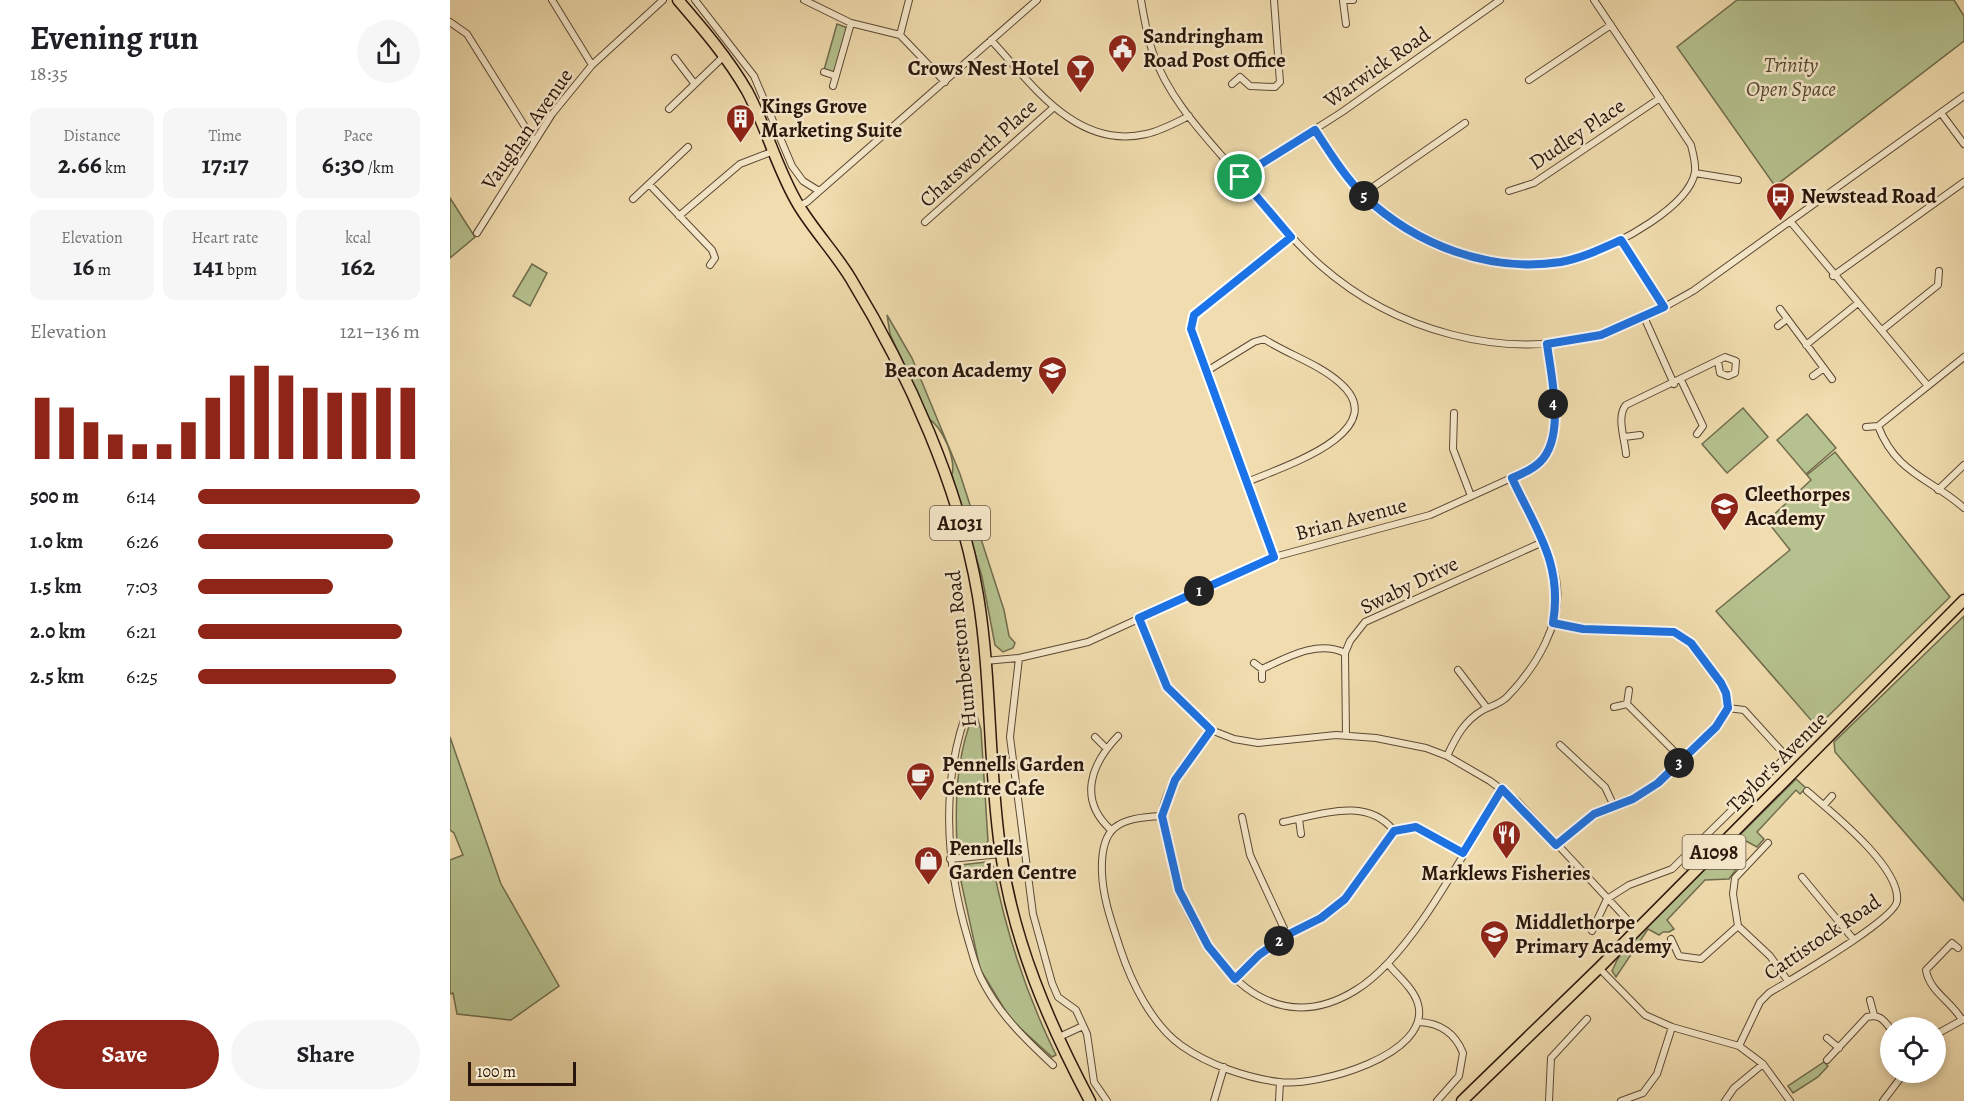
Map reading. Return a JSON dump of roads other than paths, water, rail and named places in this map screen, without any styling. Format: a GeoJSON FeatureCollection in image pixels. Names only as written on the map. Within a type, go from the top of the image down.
{"type":"FeatureCollection","features":[{"type":"Feature","properties":{"kind":"main road","name":"Humberston Road"},"geometry":{"type":"LineString","coordinates":[[678,0],[724,56],[747,92],[799,206],[850,276],[884,336],[954,499],[978,597],[1001,854],[1017,931],[1057,1038],[1090,1101]]}},
{"type":"Feature","properties":{"kind":"main road","name":"Taylor's Avenue"},"geometry":{"type":"LineString","coordinates":[[1462,1101],[1599,968],[1964,600]]}},
{"type":"Feature","properties":{"kind":"street"},"geometry":{"type":"LineString","coordinates":[[552,0],[592,65]]}},
{"type":"Feature","properties":{"kind":"street","name":"Vaughan Avenue"},"geometry":{"type":"LineString","coordinates":[[477,233],[552,114],[592,65],[663,0]]}},
{"type":"Feature","properties":{"kind":"street"},"geometry":{"type":"LineString","coordinates":[[695,0],[754,76],[792,166],[803,181],[819,191]]}},
{"type":"Feature","properties":{"kind":"street"},"geometry":{"type":"LineString","coordinates":[[804,0],[851,23],[900,35],[945,82]]}},
{"type":"Feature","properties":{"kind":"street"},"geometry":{"type":"LineString","coordinates":[[900,35],[909,0]]}},
{"type":"Feature","properties":{"kind":"street"},"geometry":{"type":"LineString","coordinates":[[799,206],[1037,0]]}},
{"type":"Feature","properties":{"kind":"street"},"geometry":{"type":"LineString","coordinates":[[1141,0],[1156,63],[1189,116],[1291,237],[1352,289],[1386,310],[1422,326],[1486,342],[1547,344],[1601,335],[1664,307],[1693,291],[1964,96]]}},
{"type":"Feature","properties":{"kind":"street"},"geometry":{"type":"LineString","coordinates":[[1232,84],[1240,77],[1250,86],[1275,87],[1280,82],[1274,0]]}},
{"type":"Feature","properties":{"kind":"street"},"geometry":{"type":"LineString","coordinates":[[1346,24],[1343,1],[1353,0]]}},
{"type":"Feature","properties":{"kind":"street","name":"Warwick Road"},"geometry":{"type":"LineString","coordinates":[[1240,177],[1315,130],[1500,0]]}},
{"type":"Feature","properties":{"kind":"street"},"geometry":{"type":"LineString","coordinates":[[1315,130],[1341,169],[1363,194],[1389,217],[1420,237],[1448,249],[1493,262],[1536,264],[1586,255],[1621,240],[1679,201],[1695,173],[1691,145],[1594,0]]}},
{"type":"Feature","properties":{"kind":"street"},"geometry":{"type":"LineString","coordinates":[[450,22],[467,34],[534,141]]}},
{"type":"Feature","properties":{"kind":"street"},"geometry":{"type":"LineString","coordinates":[[833,86],[851,23]]}},
{"type":"Feature","properties":{"kind":"street"},"geometry":{"type":"LineString","coordinates":[[1529,80],[1611,25]]}},
{"type":"Feature","properties":{"kind":"street"},"geometry":{"type":"LineString","coordinates":[[991,40],[1053,108],[1088,129],[1129,136],[1162,129],[1189,116]]}},
{"type":"Feature","properties":{"kind":"street"},"geometry":{"type":"LineString","coordinates":[[669,109],[694,82],[724,56]]}},
{"type":"Feature","properties":{"kind":"street"},"geometry":{"type":"LineString","coordinates":[[675,58],[694,82]]}},
{"type":"Feature","properties":{"kind":"street"},"geometry":{"type":"LineString","coordinates":[[824,72],[836,76]]}},
{"type":"Feature","properties":{"kind":"street","name":"Dudley Place"},"geometry":{"type":"LineString","coordinates":[[1509,190],[1534,183],[1660,98]]}},
{"type":"Feature","properties":{"kind":"street","name":"Chatsworth Place"},"geometry":{"type":"LineString","coordinates":[[925,222],[1053,108]]}},
{"type":"Feature","properties":{"kind":"street"},"geometry":{"type":"LineString","coordinates":[[1941,113],[1964,144]]}},
{"type":"Feature","properties":{"kind":"street"},"geometry":{"type":"LineString","coordinates":[[1363,194],[1465,123]]}},
{"type":"Feature","properties":{"kind":"street"},"geometry":{"type":"LineString","coordinates":[[633,199],[688,147]]}},
{"type":"Feature","properties":{"kind":"street"},"geometry":{"type":"LineString","coordinates":[[679,216],[740,164],[774,151]]}},
{"type":"Feature","properties":{"kind":"street"},"geometry":{"type":"LineString","coordinates":[[1695,173],[1738,180]]}},
{"type":"Feature","properties":{"kind":"street"},"geometry":{"type":"LineString","coordinates":[[1833,276],[1964,182]]}},
{"type":"Feature","properties":{"kind":"street"},"geometry":{"type":"LineString","coordinates":[[649,184],[712,250],[715,258],[710,265]]}},
{"type":"Feature","properties":{"kind":"street"},"geometry":{"type":"LineString","coordinates":[[1790,221],[1833,276],[1928,386]]}},
{"type":"Feature","properties":{"kind":"street"},"geometry":{"type":"LineString","coordinates":[[1274,557],[1191,329],[1194,315],[1291,237]]}},
{"type":"Feature","properties":{"kind":"street"},"geometry":{"type":"LineString","coordinates":[[1621,240],[1664,307]]}},
{"type":"Feature","properties":{"kind":"street"},"geometry":{"type":"LineString","coordinates":[[1882,330],[1938,285],[1939,272]]}},
{"type":"Feature","properties":{"kind":"street"},"geometry":{"type":"LineString","coordinates":[[1938,285],[1948,287]]}},
{"type":"Feature","properties":{"kind":"street"},"geometry":{"type":"LineString","coordinates":[[1806,345],[1858,303]]}},
{"type":"Feature","properties":{"kind":"street"},"geometry":{"type":"LineString","coordinates":[[1780,309],[1832,379]]}},
{"type":"Feature","properties":{"kind":"street"},"geometry":{"type":"LineString","coordinates":[[1644,317],[1674,384]]}},
{"type":"Feature","properties":{"kind":"street"},"geometry":{"type":"LineString","coordinates":[[1778,327],[1787,319]]}},
{"type":"Feature","properties":{"kind":"street"},"geometry":{"type":"LineString","coordinates":[[1207,371],[1254,342],[1264,339],[1330,375],[1342,384],[1351,397],[1353,413],[1342,436],[1293,462],[1246,482]]}},
{"type":"Feature","properties":{"kind":"street","name":"Brian Avenue"},"geometry":{"type":"LineString","coordinates":[[984,662],[1019,658],[1088,642],[1274,557],[1430,515],[1539,464],[1552,441],[1555,422],[1547,344]]}},
{"type":"Feature","properties":{"kind":"street"},"geometry":{"type":"LineString","coordinates":[[1866,427],[1878,426],[1964,357]]}},
{"type":"Feature","properties":{"kind":"street"},"geometry":{"type":"LineString","coordinates":[[1626,454],[1622,419],[1624,408],[1718,362]]}},
{"type":"Feature","properties":{"kind":"street"},"geometry":{"type":"LineString","coordinates":[[1813,376],[1824,369]]}},
{"type":"Feature","properties":{"kind":"street"},"geometry":{"type":"LineString","coordinates":[[1681,380],[1703,426],[1697,434]]}},
{"type":"Feature","properties":{"kind":"street"},"geometry":{"type":"LineString","coordinates":[[1454,413],[1453,449],[1471,496]]}},
{"type":"Feature","properties":{"kind":"street"},"geometry":{"type":"LineString","coordinates":[[1878,426],[1906,468],[1964,508]]}},
{"type":"Feature","properties":{"kind":"street"},"geometry":{"type":"LineString","coordinates":[[1624,437],[1640,435]]}},
{"type":"Feature","properties":{"kind":"street"},"geometry":{"type":"LineString","coordinates":[[1938,490],[1964,465]]}},
{"type":"Feature","properties":{"kind":"street"},"geometry":{"type":"LineString","coordinates":[[1447,756],[1465,723],[1506,698],[1535,663],[1553,623],[1557,599],[1556,577],[1543,542],[1512,478]]}},
{"type":"Feature","properties":{"kind":"street","name":"Swaby Drive"},"geometry":{"type":"LineString","coordinates":[[1345,653],[1357,631],[1377,615],[1543,542]]}},
{"type":"Feature","properties":{"kind":"street"},"geometry":{"type":"LineString","coordinates":[[1139,618],[1167,687],[1211,730],[1234,739],[1258,743],[1347,735],[1404,742],[1447,756],[1502,789],[1637,930]]}},
{"type":"Feature","properties":{"kind":"street"},"geometry":{"type":"LineString","coordinates":[[1553,623],[1583,629],[1674,632],[1691,643],[1721,683],[1726,693],[1728,708],[1716,727],[1646,792],[1613,804],[1586,819],[1556,845]]}},
{"type":"Feature","properties":{"kind":"street"},"geometry":{"type":"LineString","coordinates":[[1262,669],[1314,649],[1336,649],[1345,653],[1347,735]]}},
{"type":"Feature","properties":{"kind":"street"},"geometry":{"type":"LineString","coordinates":[[1019,658],[1010,737],[1033,914],[1055,990],[1058,997],[1076,1010],[1087,1034],[1095,1082],[1107,1101]]}},
{"type":"Feature","properties":{"kind":"street"},"geometry":{"type":"LineString","coordinates":[[1254,663],[1262,669]]}},
{"type":"Feature","properties":{"kind":"street"},"geometry":{"type":"LineString","coordinates":[[1262,669],[1262,679]]}},
{"type":"Feature","properties":{"kind":"street"},"geometry":{"type":"LineString","coordinates":[[1458,670],[1487,708]]}},
{"type":"Feature","properties":{"kind":"street"},"geometry":{"type":"LineString","coordinates":[[1627,704],[1629,690]]}},
{"type":"Feature","properties":{"kind":"street"},"geometry":{"type":"LineString","coordinates":[[970,703],[953,759],[949,809],[950,859],[964,924],[980,978],[1010,1025],[1053,1065]]}},
{"type":"Feature","properties":{"kind":"street"},"geometry":{"type":"LineString","coordinates":[[1627,704],[1682,759]]}},
{"type":"Feature","properties":{"kind":"street"},"geometry":{"type":"LineString","coordinates":[[1614,707],[1627,704]]}},
{"type":"Feature","properties":{"kind":"street"},"geometry":{"type":"LineString","coordinates":[[1728,708],[1744,710],[1786,756]]}},
{"type":"Feature","properties":{"kind":"street"},"geometry":{"type":"LineString","coordinates":[[1211,730],[1175,780],[1162,816],[1179,890],[1208,946],[1235,979],[1265,1001],[1304,1007],[1321,1005],[1361,986],[1388,964],[1424,917],[1502,789]]}},
{"type":"Feature","properties":{"kind":"street"},"geometry":{"type":"LineString","coordinates":[[1110,829],[1097,814],[1090,788],[1095,767],[1106,748],[1118,736]]}},
{"type":"Feature","properties":{"kind":"street"},"geometry":{"type":"LineString","coordinates":[[1095,737],[1106,748]]}},
{"type":"Feature","properties":{"kind":"street"},"geometry":{"type":"LineString","coordinates":[[1592,932],[1607,899],[1629,885],[1672,869],[1804,739]]}},
{"type":"Feature","properties":{"kind":"street"},"geometry":{"type":"LineString","coordinates":[[1560,745],[1605,787],[1613,804]]}},
{"type":"Feature","properties":{"kind":"street","name":"Cattistock Road"},"geometry":{"type":"LineString","coordinates":[[1739,1046],[1760,1002],[1894,911],[1898,901],[1895,885],[1887,871],[1848,826],[1806,791]]}},
{"type":"Feature","properties":{"kind":"street"},"geometry":{"type":"LineString","coordinates":[[1824,806],[1832,796]]}},
{"type":"Feature","properties":{"kind":"street"},"geometry":{"type":"LineString","coordinates":[[1283,822],[1354,810],[1374,813],[1394,831]]}},
{"type":"Feature","properties":{"kind":"street"},"geometry":{"type":"LineString","coordinates":[[1162,816],[1133,819],[1110,829],[1103,843],[1101,857],[1104,897],[1127,968],[1156,1019],[1169,1034],[1195,1054],[1224,1067],[1280,1083],[1326,1078],[1360,1067],[1390,1053],[1409,1039],[1419,1022],[1419,1005],[1415,995],[1388,964]]}},
{"type":"Feature","properties":{"kind":"street"},"geometry":{"type":"LineString","coordinates":[[1242,817],[1250,855],[1287,935]]}},
{"type":"Feature","properties":{"kind":"street"},"geometry":{"type":"LineString","coordinates":[[1299,819],[1301,834]]}},
{"type":"Feature","properties":{"kind":"street"},"geometry":{"type":"LineString","coordinates":[[1235,979],[1259,955],[1287,935],[1321,918],[1345,899],[1394,831],[1416,827],[1463,853]]}},
{"type":"Feature","properties":{"kind":"street"},"geometry":{"type":"LineString","coordinates":[[1768,843],[1735,878],[1733,894],[1738,926],[1770,956],[1788,981]]}},
{"type":"Feature","properties":{"kind":"street"},"geometry":{"type":"LineString","coordinates":[[950,859],[1001,854]]}},
{"type":"Feature","properties":{"kind":"street"},"geometry":{"type":"LineString","coordinates":[[1802,877],[1854,940]]}},
{"type":"Feature","properties":{"kind":"street"},"geometry":{"type":"LineString","coordinates":[[1671,939],[1679,956],[1690,960],[1701,959],[1738,926]]}},
{"type":"Feature","properties":{"kind":"street"},"geometry":{"type":"LineString","coordinates":[[1946,1029],[1963,1020],[1956,1009],[1934,988],[1926,970],[1952,943],[1958,948]]}},
{"type":"Feature","properties":{"kind":"street"},"geometry":{"type":"LineString","coordinates":[[1599,968],[1645,1015],[1672,1027],[1739,1046],[1763,1064],[1790,1101]]}},
{"type":"Feature","properties":{"kind":"street"},"geometry":{"type":"LineString","coordinates":[[1870,1000],[1874,1015]]}},
{"type":"Feature","properties":{"kind":"street"},"geometry":{"type":"LineString","coordinates":[[1827,1060],[1867,1017],[1874,1015],[1880,1017]]}},
{"type":"Feature","properties":{"kind":"street"},"geometry":{"type":"LineString","coordinates":[[1549,1101],[1551,1058],[1587,1019]]}},
{"type":"Feature","properties":{"kind":"street"},"geometry":{"type":"LineString","coordinates":[[1419,1022],[1434,1024],[1448,1031],[1463,1053],[1459,1076],[1437,1101]]}},
{"type":"Feature","properties":{"kind":"street"},"geometry":{"type":"LineString","coordinates":[[1057,1038],[1083,1026]]}},
{"type":"Feature","properties":{"kind":"street"},"geometry":{"type":"LineString","coordinates":[[1621,1101],[1643,1093],[1657,1074],[1672,1027]]}},
{"type":"Feature","properties":{"kind":"street"},"geometry":{"type":"LineString","coordinates":[[1827,1038],[1839,1048]]}},
{"type":"Feature","properties":{"kind":"street"},"geometry":{"type":"LineString","coordinates":[[1725,1101],[1734,1088],[1763,1064]]}},
{"type":"Feature","properties":{"kind":"street"},"geometry":{"type":"LineString","coordinates":[[1214,1101],[1224,1067]]}},
{"type":"Feature","properties":{"kind":"street"},"geometry":{"type":"LineString","coordinates":[[1279,1101],[1280,1083]]}},
{"type":"Feature","properties":{"kind":"street"},"geometry":{"type":"LineString","coordinates":[[1882,1101],[1896,1083]]}},
{"type":"Feature","properties":{"kind":"place","name":"Sandringham Road Post Office"},"geometry":{"type":"Point","coordinates":[1122,74]}},
{"type":"Feature","properties":{"kind":"place","name":"Crows Nest Hotel"},"geometry":{"type":"Point","coordinates":[1080,94]}},
{"type":"Feature","properties":{"kind":"place","name":"Kings Grove Marketing Suite"},"geometry":{"type":"Point","coordinates":[740,144]}},
{"type":"Feature","properties":{"kind":"place","name":"Newstead Road"},"geometry":{"type":"Point","coordinates":[1780,222]}},
{"type":"Feature","properties":{"kind":"place","name":"Beacon Academy"},"geometry":{"type":"Point","coordinates":[1053,396]}},
{"type":"Feature","properties":{"kind":"place","name":"Cleethorpes Academy"},"geometry":{"type":"Point","coordinates":[1724,532]}},
{"type":"Feature","properties":{"kind":"place","name":"Pennells Garden Centre Cafe"},"geometry":{"type":"Point","coordinates":[921,802]}},
{"type":"Feature","properties":{"kind":"place","name":"Marklews Fisheries"},"geometry":{"type":"Point","coordinates":[1506,860]}},
{"type":"Feature","properties":{"kind":"place","name":"Pennells Garden Centre"},"geometry":{"type":"Point","coordinates":[928,886]}},
{"type":"Feature","properties":{"kind":"place","name":"Middlethorpe Primary Academy"},"geometry":{"type":"Point","coordinates":[1494,960]}},
{"type":"Feature","properties":{"kind":"park label","name":"Trinity Open Space"},"geometry":{"type":"Point","coordinates":[1791,77]}}]}
